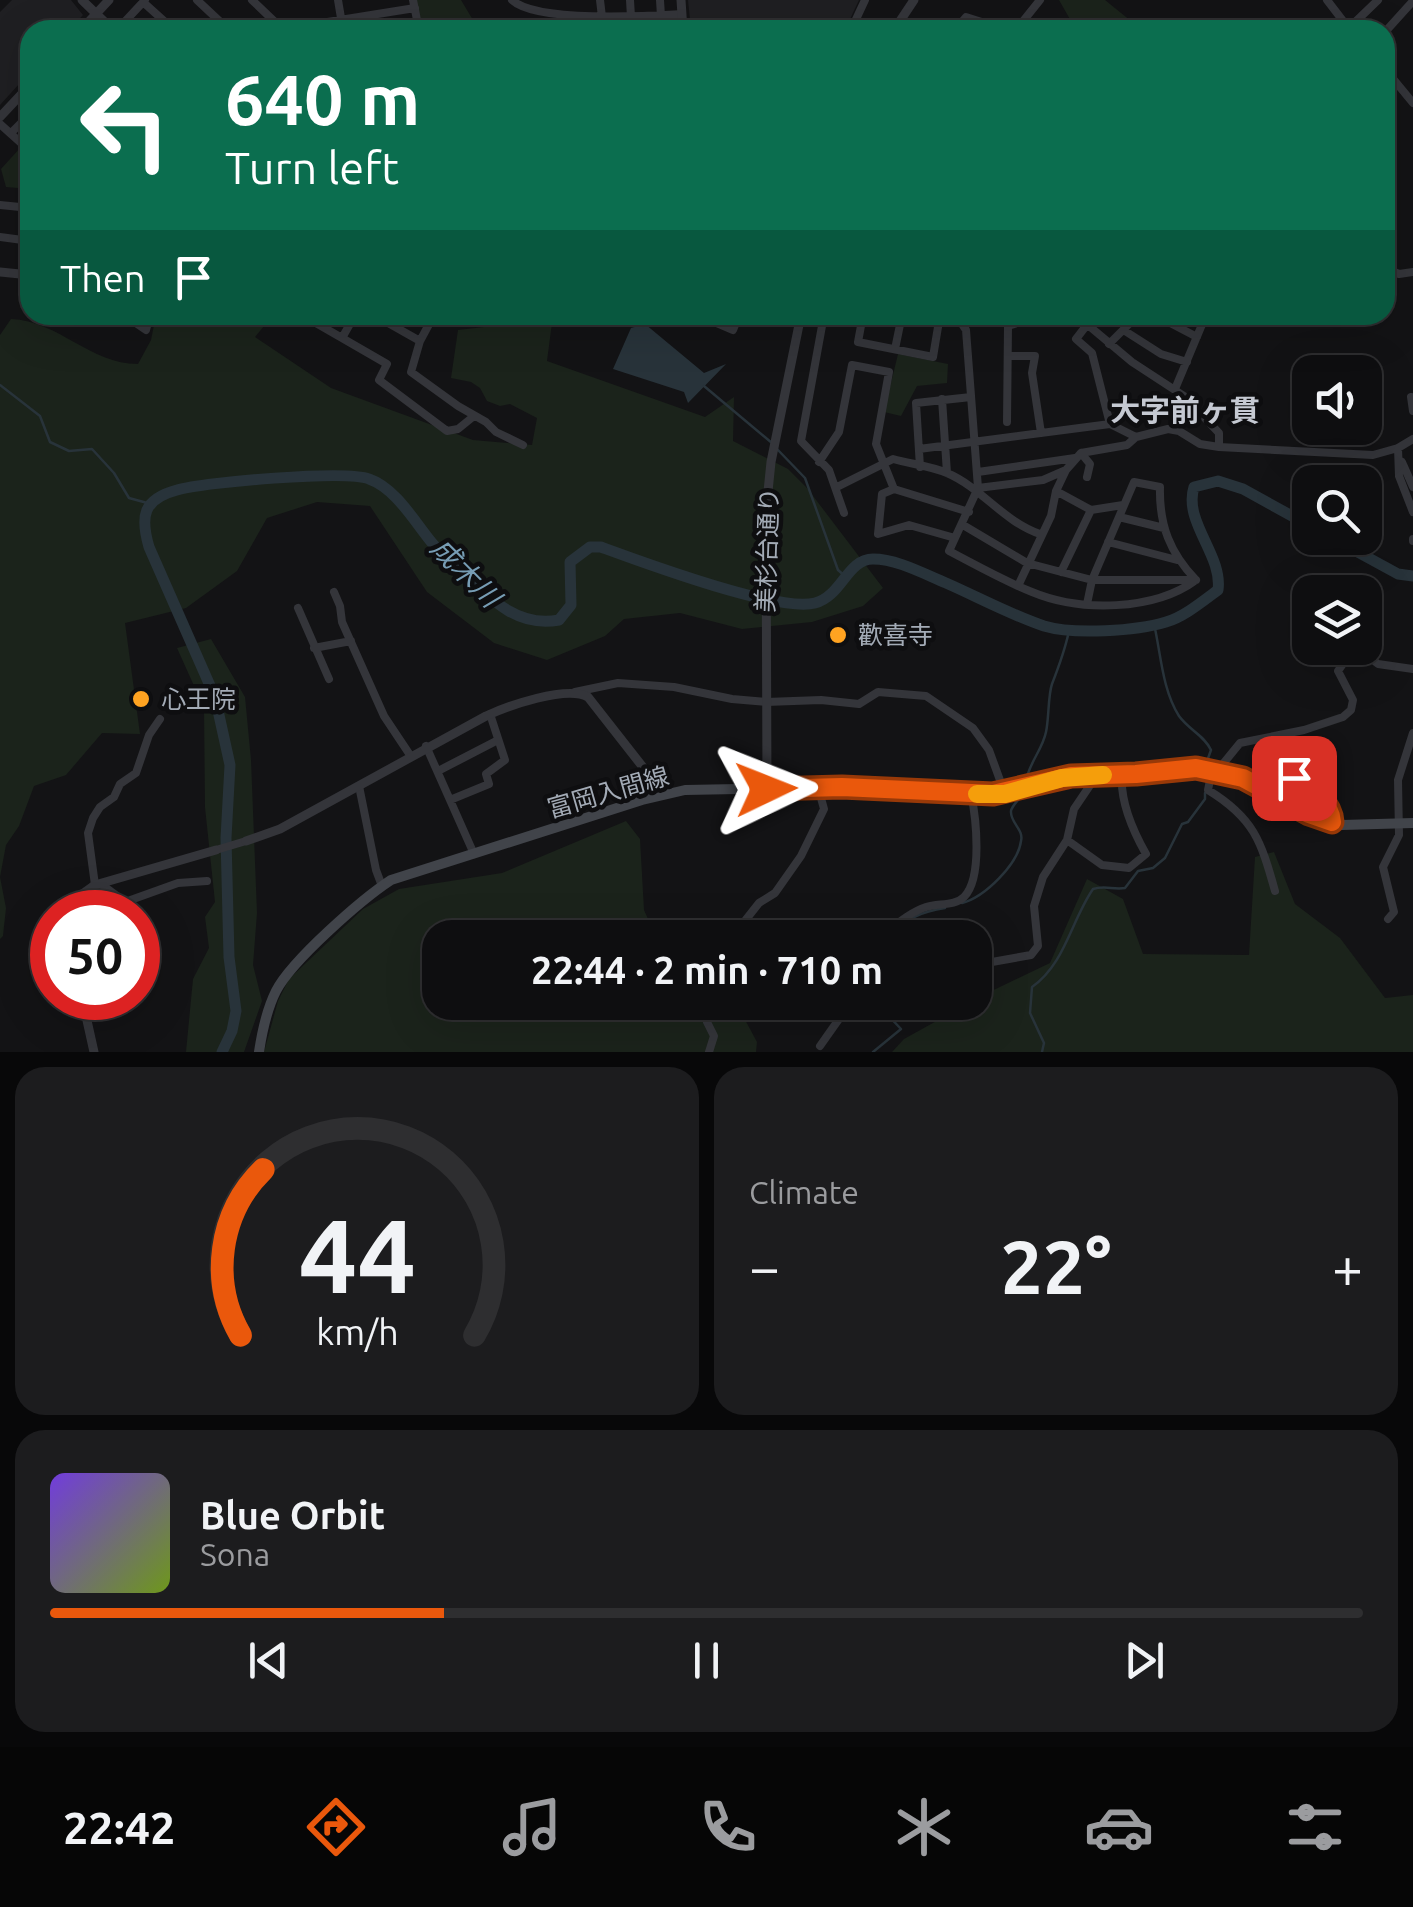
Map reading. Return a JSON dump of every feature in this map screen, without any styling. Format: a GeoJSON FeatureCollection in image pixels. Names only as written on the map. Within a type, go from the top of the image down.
{"type":"FeatureCollection","features":[{"type":"Feature","properties":{"kind":"main road","name":"富岡入間線"},"geometry":{"type":"LineString","coordinates":[[259,1052],[272,1000],[283,980],[382,886],[401,876],[664,794],[685,790],[818,787],[1005,794],[1062,778],[1196,768],[1253,782],[1309,814],[1332,822],[1354,826],[1413,823]]}},
{"type":"Feature","properties":{"kind":"street"},"geometry":{"type":"LineString","coordinates":[[82,0],[104,20]]}},
{"type":"Feature","properties":{"kind":"street"},"geometry":{"type":"LineString","coordinates":[[91,20],[109,0]]}},
{"type":"Feature","properties":{"kind":"street"},"geometry":{"type":"LineString","coordinates":[[197,0],[218,20]]}},
{"type":"Feature","properties":{"kind":"street"},"geometry":{"type":"LineString","coordinates":[[252,0],[268,20]]}},
{"type":"Feature","properties":{"kind":"street"},"geometry":{"type":"LineString","coordinates":[[512,0],[522,8],[540,5],[602,18],[682,14]]}},
{"type":"Feature","properties":{"kind":"street"},"geometry":{"type":"LineString","coordinates":[[570,0],[570,14]]}},
{"type":"Feature","properties":{"kind":"street"},"geometry":{"type":"LineString","coordinates":[[600,0],[602,18]]}},
{"type":"Feature","properties":{"kind":"street"},"geometry":{"type":"LineString","coordinates":[[630,0],[631,17]]}},
{"type":"Feature","properties":{"kind":"street"},"geometry":{"type":"LineString","coordinates":[[660,0],[661,16]]}},
{"type":"Feature","properties":{"kind":"street"},"geometry":{"type":"LineString","coordinates":[[681,0],[682,20]]}},
{"type":"Feature","properties":{"kind":"street"},"geometry":{"type":"LineString","coordinates":[[1024,20],[1040,0]]}},
{"type":"Feature","properties":{"kind":"street"},"geometry":{"type":"LineString","coordinates":[[1326,0],[1343,20]]}},
{"type":"Feature","properties":{"kind":"street"},"geometry":{"type":"LineString","coordinates":[[1333,8],[1343,0]]}},
{"type":"Feature","properties":{"kind":"street"},"geometry":{"type":"LineString","coordinates":[[1359,20],[1378,0]]}},
{"type":"Feature","properties":{"kind":"street"},"geometry":{"type":"LineString","coordinates":[[125,20],[144,1],[164,20]]}},
{"type":"Feature","properties":{"kind":"street"},"geometry":{"type":"LineString","coordinates":[[1395,21],[1413,1]]}},
{"type":"Feature","properties":{"kind":"street"},"geometry":{"type":"LineString","coordinates":[[362,20],[414,4]]}},
{"type":"Feature","properties":{"kind":"street"},"geometry":{"type":"LineString","coordinates":[[1395,81],[1413,102]]}},
{"type":"Feature","properties":{"kind":"street"},"geometry":{"type":"LineString","coordinates":[[20,99],[0,120],[20,142]]}},
{"type":"Feature","properties":{"kind":"street"},"geometry":{"type":"LineString","coordinates":[[10,133],[20,124]]}},
{"type":"Feature","properties":{"kind":"street"},"geometry":{"type":"LineString","coordinates":[[319,325],[387,364],[379,380],[447,431],[458,429],[474,416]]}},
{"type":"Feature","properties":{"kind":"street"},"geometry":{"type":"LineString","coordinates":[[342,338],[349,325]]}},
{"type":"Feature","properties":{"kind":"street"},"geometry":{"type":"LineString","coordinates":[[393,325],[420,341]]}},
{"type":"Feature","properties":{"kind":"street"},"geometry":{"type":"LineString","coordinates":[[427,325],[411,372],[496,432],[523,446]]}},
{"type":"Feature","properties":{"kind":"street","name":"美杉台通り"},"geometry":{"type":"LineString","coordinates":[[766,789],[766,511],[799,325]]}},
{"type":"Feature","properties":{"kind":"street"},"geometry":{"type":"LineString","coordinates":[[822,325],[800,434],[802,444],[829,470],[844,512]]}},
{"type":"Feature","properties":{"kind":"street"},"geometry":{"type":"LineString","coordinates":[[861,325],[858,342],[932,357],[938,325]]}},
{"type":"Feature","properties":{"kind":"street"},"geometry":{"type":"LineString","coordinates":[[896,350],[900,325]]}},
{"type":"Feature","properties":{"kind":"street"},"geometry":{"type":"LineString","coordinates":[[963,325],[978,490],[949,551],[1018,586],[1057,600],[1086,604],[1138,603],[1187,587],[1196,580]]}},
{"type":"Feature","properties":{"kind":"street"},"geometry":{"type":"LineString","coordinates":[[1006,422],[1008,326],[1011,325]]}},
{"type":"Feature","properties":{"kind":"street"},"geometry":{"type":"LineString","coordinates":[[1109,344],[1130,325]]}},
{"type":"Feature","properties":{"kind":"street"},"geometry":{"type":"LineString","coordinates":[[1174,325],[1197,337]]}},
{"type":"Feature","properties":{"kind":"street"},"geometry":{"type":"LineString","coordinates":[[1175,388],[1202,325]]}},
{"type":"Feature","properties":{"kind":"street"},"geometry":{"type":"LineString","coordinates":[[1110,424],[1092,353],[1076,339],[1086,326],[1175,388],[1220,433],[1219,447]]}},
{"type":"Feature","properties":{"kind":"street"},"geometry":{"type":"LineString","coordinates":[[1125,331],[1161,354],[1187,362]]}},
{"type":"Feature","properties":{"kind":"street"},"geometry":{"type":"LineString","coordinates":[[1008,356],[1035,356],[1032,374],[1041,433]]}},
{"type":"Feature","properties":{"kind":"street"},"geometry":{"type":"LineString","coordinates":[[819,462],[840,432],[852,366],[890,372],[876,444],[894,489]]}},
{"type":"Feature","properties":{"kind":"street"},"geometry":{"type":"LineString","coordinates":[[920,467],[916,402],[971,397]]}},
{"type":"Feature","properties":{"kind":"street"},"geometry":{"type":"LineString","coordinates":[[1411,397],[1413,410]]}},
{"type":"Feature","properties":{"kind":"street"},"geometry":{"type":"LineString","coordinates":[[942,399],[947,473]]}},
{"type":"Feature","properties":{"kind":"street"},"geometry":{"type":"LineString","coordinates":[[919,449],[1110,424],[1136,438]]}},
{"type":"Feature","properties":{"kind":"street"},"geometry":{"type":"LineString","coordinates":[[1018,586],[1051,516],[1056,491],[1078,455],[1076,428]]}},
{"type":"Feature","properties":{"kind":"street"},"geometry":{"type":"LineString","coordinates":[[978,472],[1128,445],[1136,438],[1168,429],[1200,444],[1219,447],[1374,455],[1413,439]]}},
{"type":"Feature","properties":{"kind":"street"},"geometry":{"type":"LineString","coordinates":[[1398,448],[1413,487]]}},
{"type":"Feature","properties":{"kind":"street"},"geometry":{"type":"LineString","coordinates":[[1398,448],[1399,476],[1413,512]]}},
{"type":"Feature","properties":{"kind":"street"},"geometry":{"type":"LineString","coordinates":[[1078,455],[1090,464],[1087,477]]}},
{"type":"Feature","properties":{"kind":"street"},"geometry":{"type":"LineString","coordinates":[[837,487],[894,459],[947,473],[978,490],[1019,527],[1040,534]]}},
{"type":"Feature","properties":{"kind":"street"},"geometry":{"type":"LineString","coordinates":[[978,490],[1043,480],[1066,470]]}},
{"type":"Feature","properties":{"kind":"street"},"geometry":{"type":"LineString","coordinates":[[1086,604],[1092,580],[1134,482],[1160,487],[1164,528],[1177,560],[1196,580]]}},
{"type":"Feature","properties":{"kind":"street"},"geometry":{"type":"LineString","coordinates":[[955,538],[909,524],[878,534],[882,494],[894,489],[969,512]]}},
{"type":"Feature","properties":{"kind":"street"},"geometry":{"type":"LineString","coordinates":[[1056,491],[1091,510],[1123,505]]}},
{"type":"Feature","properties":{"kind":"street"},"geometry":{"type":"LineString","coordinates":[[1061,572],[1091,510]]}},
{"type":"Feature","properties":{"kind":"street"},"geometry":{"type":"LineString","coordinates":[[1119,516],[1164,528]]}},
{"type":"Feature","properties":{"kind":"street"},"geometry":{"type":"LineString","coordinates":[[962,525],[1027,564],[1092,580],[1196,580]]}},
{"type":"Feature","properties":{"kind":"street"},"geometry":{"type":"LineString","coordinates":[[1108,542],[1177,560]]}},
{"type":"Feature","properties":{"kind":"street"},"geometry":{"type":"LineString","coordinates":[[334,592],[384,716],[410,755]]}},
{"type":"Feature","properties":{"kind":"street"},"geometry":{"type":"LineString","coordinates":[[298,608],[329,679]]}},
{"type":"Feature","properties":{"kind":"street"},"geometry":{"type":"LineString","coordinates":[[314,648],[351,641]]}},
{"type":"Feature","properties":{"kind":"street"},"geometry":{"type":"LineString","coordinates":[[1275,891],[1252,828],[1236,807],[1208,790],[1212,770],[1222,765],[1240,743],[1304,730],[1351,710],[1353,700],[1338,671],[1343,665]]}},
{"type":"Feature","properties":{"kind":"street"},"geometry":{"type":"LineString","coordinates":[[1382,665],[1413,669]]}},
{"type":"Feature","properties":{"kind":"street"},"geometry":{"type":"LineString","coordinates":[[90,890],[280,830],[426,746],[520,702],[618,683],[674,687],[766,702],[821,700],[859,704],[878,692],[926,696],[973,728],[989,750],[1005,794]]}},
{"type":"Feature","properties":{"kind":"street"},"geometry":{"type":"LineString","coordinates":[[575,692],[588,696],[664,794]]}},
{"type":"Feature","properties":{"kind":"street"},"geometry":{"type":"LineString","coordinates":[[450,800],[489,784],[486,774],[506,760],[490,714]]}},
{"type":"Feature","properties":{"kind":"street"},"geometry":{"type":"LineString","coordinates":[[106,890],[98,885],[88,833],[100,807],[136,772],[160,719]]}},
{"type":"Feature","properties":{"kind":"street"},"geometry":{"type":"LineString","coordinates":[[1388,920],[1394,912],[1383,867],[1395,846],[1400,824],[1398,780],[1413,733]]}},
{"type":"Feature","properties":{"kind":"street"},"geometry":{"type":"LineString","coordinates":[[440,770],[498,740]]}},
{"type":"Feature","properties":{"kind":"street"},"geometry":{"type":"LineString","coordinates":[[426,746],[440,770],[474,854]]}},
{"type":"Feature","properties":{"kind":"street"},"geometry":{"type":"LineString","coordinates":[[1273,768],[1309,787],[1326,806],[1332,822]]}},
{"type":"Feature","properties":{"kind":"street"},"geometry":{"type":"LineString","coordinates":[[1067,840],[1102,864],[1129,868],[1146,854],[1133,832],[1122,791],[1122,775]]}},
{"type":"Feature","properties":{"kind":"street"},"geometry":{"type":"LineString","coordinates":[[992,962],[1030,955],[1036,949],[1039,938],[1034,906],[1043,877],[1067,840],[1074,810],[1097,776]]}},
{"type":"Feature","properties":{"kind":"street"},"geometry":{"type":"LineString","coordinates":[[359,786],[382,886]]}},
{"type":"Feature","properties":{"kind":"street"},"geometry":{"type":"LineString","coordinates":[[746,920],[775,893],[802,856],[824,810],[818,787]]}},
{"type":"Feature","properties":{"kind":"street"},"geometry":{"type":"LineString","coordinates":[[901,920],[923,908],[962,899],[968,893],[976,857],[977,820],[972,794]]}},
{"type":"Feature","properties":{"kind":"street"},"geometry":{"type":"LineString","coordinates":[[149,870],[156,890],[207,880]]}},
{"type":"Feature","properties":{"kind":"street"},"geometry":{"type":"LineString","coordinates":[[87,1020],[94,1052]]}},
{"type":"Feature","properties":{"kind":"street"},"geometry":{"type":"LineString","coordinates":[[707,1020],[714,1036],[709,1052]]}},
{"type":"Feature","properties":{"kind":"street"},"geometry":{"type":"LineString","coordinates":[[820,1046],[838,1020]]}},
{"type":"Feature","properties":{"kind":"shaded area"},"geometry":{"type":"Polygon","coordinates":[[[12,0],[71,0],[83,15],[78,20],[20,20],[20,83],[0,105],[0,12],[12,0]]]}},
{"type":"Feature","properties":{"kind":"shaded area"},"geometry":{"type":"Polygon","coordinates":[[[413,0],[461,0],[473,20],[417,20],[413,0]]]}},
{"type":"Feature","properties":{"kind":"shaded area"},"geometry":{"type":"Polygon","coordinates":[[[688,0],[859,0],[850,20],[690,20],[688,0]]]}},
{"type":"Feature","properties":{"kind":"shaded area"},"geometry":{"type":"Polygon","coordinates":[[[1059,0],[1105,0],[1130,20],[1070,20],[1059,0]]]}},
{"type":"Feature","properties":{"kind":"shaded area"},"geometry":{"type":"Polygon","coordinates":[[[20,148],[20,188],[6,187],[1,169],[20,148]]]}},
{"type":"Feature","properties":{"kind":"shaded area"},"geometry":{"type":"Polygon","coordinates":[[[11,319],[20,321],[20,325],[44,327],[105,357],[138,364],[154,325],[265,325],[255,337],[331,388],[473,440],[532,445],[537,418],[510,404],[500,406],[487,401],[480,388],[471,382],[451,378],[458,330],[552,325],[547,361],[705,417],[734,397],[733,441],[788,469],[883,588],[863,606],[812,622],[742,629],[680,613],[624,619],[605,636],[547,660],[494,643],[427,592],[370,506],[317,502],[267,518],[237,571],[186,608],[125,623],[140,734],[102,733],[66,775],[34,786],[19,826],[6,845],[0,877],[0,335],[11,319]]]}},
{"type":"Feature","properties":{"kind":"shaded area"},"geometry":{"type":"Polygon","coordinates":[[[646,325],[704,373],[726,364],[688,403],[684,392],[613,369],[631,328],[646,325]]]}},
{"type":"Feature","properties":{"kind":"shaded area"},"geometry":{"type":"Polygon","coordinates":[[[898,354],[948,364],[947,383],[917,386],[901,416],[884,412],[898,354]]]}},
{"type":"Feature","properties":{"kind":"shaded area"},"geometry":{"type":"Polygon","coordinates":[[[211,639],[245,697],[251,760],[257,913],[253,965],[262,1001],[244,1052],[186,1052],[193,979],[209,948],[205,917],[215,902],[205,807],[204,708],[177,648],[211,639]]]}},
{"type":"Feature","properties":{"kind":"shaded area"},"geometry":{"type":"Polygon","coordinates":[[[626,821],[640,839],[644,910],[648,920],[422,920],[422,1020],[745,1020],[757,1042],[756,1052],[264,1052],[278,1001],[289,979],[363,909],[399,889],[502,873],[626,821]]]}},
{"type":"Feature","properties":{"kind":"shaded area"},"geometry":{"type":"Polygon","coordinates":[[[1274,852],[1295,904],[1340,938],[1385,998],[1413,995],[1413,1052],[892,1052],[904,1039],[938,1020],[992,1020],[992,991],[1050,963],[1087,879],[1123,899],[1143,954],[1249,955],[1255,857],[1274,852]]]}},
{"type":"Feature","properties":{"kind":"shaded area"},"geometry":{"type":"Polygon","coordinates":[[[0,877],[6,908],[0,939],[0,877]]]}},
{"type":"Feature","properties":{"kind":"waterway"},"geometry":{"type":"LineString","coordinates":[[0,385],[40,416],[50,442],[69,451],[92,449],[114,473],[129,498],[151,504]]}},
{"type":"Feature","properties":{"kind":"waterway"},"geometry":{"type":"LineString","coordinates":[[704,386],[772,443]]}},
{"type":"Feature","properties":{"kind":"waterway"},"geometry":{"type":"LineString","coordinates":[[777,449],[805,478],[838,570],[846,577]]}},
{"type":"Feature","properties":{"kind":"waterway","name":"成木川"},"geometry":{"type":"LineString","coordinates":[[222,1052],[236,1011],[229,957],[226,838],[230,765],[215,697],[149,547],[145,518],[157,498],[192,487],[274,478],[369,479],[397,498],[436,548],[494,600],[530,620],[559,620],[571,605],[570,562],[590,547],[601,547],[742,594],[797,604],[824,599],[864,561],[891,561],[1044,626],[1088,631],[1166,622],[1218,590],[1215,564],[1194,513],[1194,487],[1218,481],[1243,489],[1292,516]]}},
{"type":"Feature","properties":{"kind":"waterway","name":"成木川"},"geometry":{"type":"LineString","coordinates":[[1363,555],[1398,574],[1413,576]]}},
{"type":"Feature","properties":{"kind":"waterway"},"geometry":{"type":"LineString","coordinates":[[1154,624],[1169,694],[1179,716],[1211,750],[1206,764]]}},
{"type":"Feature","properties":{"kind":"waterway"},"geometry":{"type":"LineString","coordinates":[[1025,784],[1044,739],[1051,689],[1069,631]]}},
{"type":"Feature","properties":{"kind":"waterway"},"geometry":{"type":"LineString","coordinates":[[962,903],[990,887],[1014,860],[1021,837],[1011,811],[1024,792]]}},
{"type":"Feature","properties":{"kind":"waterway"},"geometry":{"type":"LineString","coordinates":[[1042,1052],[1044,1043],[1030,1013],[1032,987],[1060,954],[1085,901],[1093,889],[1125,888],[1138,871],[1153,868],[1165,858],[1182,824],[1188,822],[1205,799],[1205,793]]}},
{"type":"Feature","properties":{"kind":"waterway"},"geometry":{"type":"LineString","coordinates":[[910,920],[945,908]]}},
{"type":"Feature","properties":{"kind":"waterway"},"geometry":{"type":"LineString","coordinates":[[873,1052],[901,1029],[892,1020]]}},
{"type":"Feature","properties":{"kind":"slow traffic"},"geometry":{"type":"LineString","coordinates":[[977,794],[1005,794],[1062,778],[1103,775]]}},
{"type":"Feature","properties":{"kind":"place","name":"歡喜寺"},"geometry":{"type":"Point","coordinates":[838,635]}},
{"type":"Feature","properties":{"kind":"place","name":"心王院"},"geometry":{"type":"Point","coordinates":[141,699]}},
{"type":"Feature","properties":{"kind":"district","name":"大字前ヶ貫"},"geometry":{"type":"Point","coordinates":[1185,410]}},
{"type":"Feature","properties":{"kind":"route"},"geometry":{"type":"LineString","coordinates":[[766,789],[842,787],[1005,794],[1071,776],[1196,768],[1243,778],[1318,819],[1332,822],[1333,816],[1326,806],[1309,787],[1294,778]]}}]}
